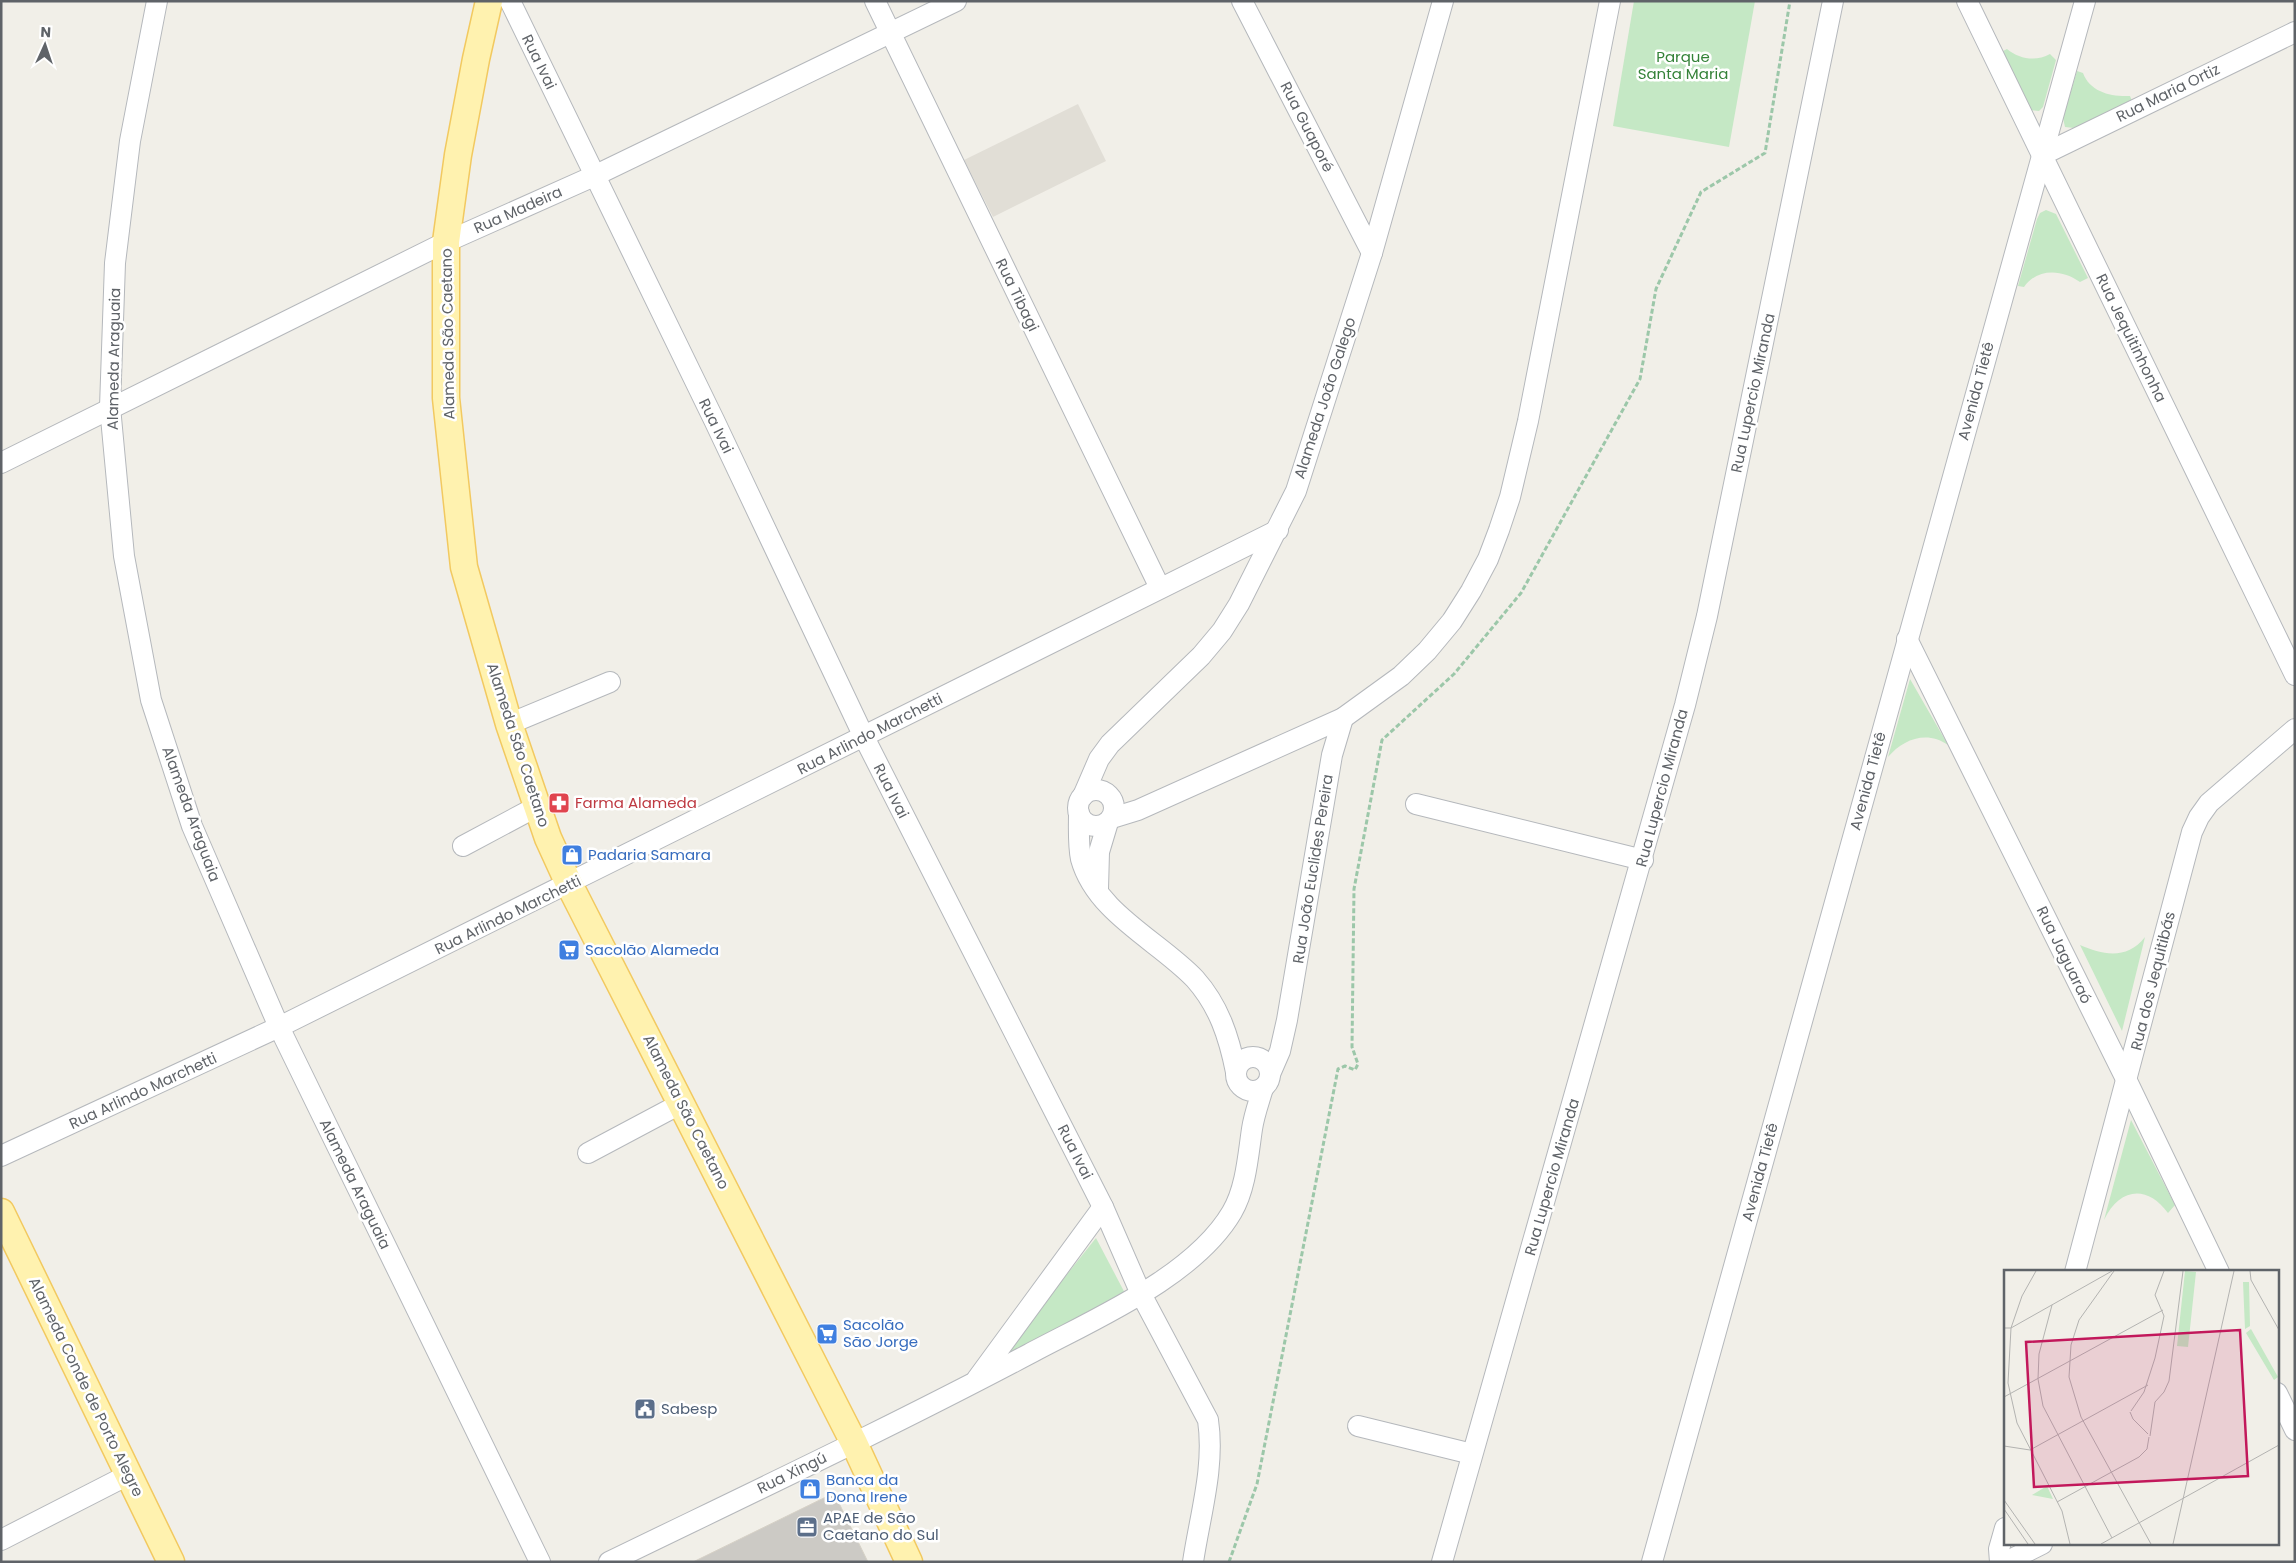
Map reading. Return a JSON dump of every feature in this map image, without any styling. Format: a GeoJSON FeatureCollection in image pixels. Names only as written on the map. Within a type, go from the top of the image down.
{"type":"FeatureCollection","features":[{"type":"Feature","properties":{"kind":"main road","name":"Alameda São Caetano"},"geometry":{"type":"LineString","coordinates":[[489,1],[458,154],[446,242],[446,398],[464,567],[509,724],[536,807],[569,884],[854,1443],[909,1562]]}},
{"type":"Feature","properties":{"kind":"main road","name":"Alameda Conde de Porto Alegre"},"geometry":{"type":"LineString","coordinates":[[1,1212],[171,1562]]}},
{"type":"Feature","properties":{"kind":"street","name":"Alameda Araguaia"},"geometry":{"type":"LineString","coordinates":[[157,1],[130,141],[115,263],[110,407],[124,556],[150,700],[192,826],[279,1027],[540,1562]]}},
{"type":"Feature","properties":{"kind":"street","name":"Rua Ivai"},"geometry":{"type":"LineString","coordinates":[[510,1],[714,420],[864,737],[1103,1207],[1141,1294],[1208,1420],[1211,1444],[1209,1466],[1192,1562]]}},
{"type":"Feature","properties":{"kind":"street","name":"Rua Tibagi"},"geometry":{"type":"LineString","coordinates":[[875,1],[1160,588]]}},
{"type":"Feature","properties":{"kind":"street","name":"Rua Madeira"},"geometry":{"type":"LineString","coordinates":[[1,463],[110,407],[446,242],[594,176],[956,1]]}},
{"type":"Feature","properties":{"kind":"street","name":"Rua Guaporé"},"geometry":{"type":"LineString","coordinates":[[1242,1],[1372,253]]}},
{"type":"Feature","properties":{"kind":"street","name":"Alameda João Galego"},"geometry":{"type":"LineString","coordinates":[[1252,1128],[1228,1036],[1217,1010],[1194,979],[1116,911],[1098,891],[1082,860],[1081,804],[1099,759],[1110,744],[1201,656],[1222,631],[1239,604],[1296,491],[1372,253],[1443,1]]}},
{"type":"Feature","properties":{"kind":"street"},"geometry":{"type":"LineString","coordinates":[[1111,809],[1147,805],[1343,718],[1401,676],[1427,651],[1452,622],[1488,559],[1510,497],[1528,421],[1610,1]]}},
{"type":"Feature","properties":{"kind":"street","name":"Rua Lupercio Miranda"},"geometry":{"type":"LineString","coordinates":[[1442,1562],[1643,860],[1707,616],[1833,1]]}},
{"type":"Feature","properties":{"kind":"street","name":"Rua Jequitinhonha"},"geometry":{"type":"LineString","coordinates":[[1967,1],[2295,675]]}},
{"type":"Feature","properties":{"kind":"street","name":"Avenida Tietê"},"geometry":{"type":"LineString","coordinates":[[1652,1562],[2085,1]]}},
{"type":"Feature","properties":{"kind":"street","name":"Rua Maria Ortiz"},"geometry":{"type":"LineString","coordinates":[[2042,155],[2295,32]]}},
{"type":"Feature","properties":{"kind":"street","name":"Rua Arlindo Marchetti"},"geometry":{"type":"LineString","coordinates":[[1,1156],[279,1027],[1278,530]]}},
{"type":"Feature","properties":{"kind":"street","name":"Rua Jaguaraó"},"geometry":{"type":"LineString","coordinates":[[1908,639],[2127,1081],[2218,1270]]}},
{"type":"Feature","properties":{"kind":"street"},"geometry":{"type":"LineString","coordinates":[[509,724],[610,682]]}},
{"type":"Feature","properties":{"kind":"street","name":"Rua João Euclides Pereira"},"geometry":{"type":"LineString","coordinates":[[1266,1081],[1280,1051],[1288,1020],[1332,755],[1343,718]]}},
{"type":"Feature","properties":{"kind":"street","name":"Rua dos Jequitibás"},"geometry":{"type":"LineString","coordinates":[[2076,1270],[2182,867],[2199,817],[2224,788],[2295,729]]}},
{"type":"Feature","properties":{"kind":"street"},"geometry":{"type":"LineString","coordinates":[[1098,891],[1099,852],[1111,809],[1108,763],[1110,744]]}},
{"type":"Feature","properties":{"kind":"street"},"geometry":{"type":"LineString","coordinates":[[1094,790],[1106,792],[1111,809],[1103,825],[1092,826],[1082,819],[1081,804],[1094,790]]}},
{"type":"Feature","properties":{"kind":"street"},"geometry":{"type":"LineString","coordinates":[[1416,804],[1643,860]]}},
{"type":"Feature","properties":{"kind":"street"},"geometry":{"type":"LineString","coordinates":[[463,846],[536,807]]}},
{"type":"Feature","properties":{"kind":"street","name":"Rua João Euclides Pereira"},"geometry":{"type":"LineString","coordinates":[[1255,1058],[1288,1020]]}},
{"type":"Feature","properties":{"kind":"street","name":"Alameda João Galego"},"geometry":{"type":"LineString","coordinates":[[1141,1294],[1174,1272],[1197,1252],[1214,1235],[1233,1211],[1247,1166],[1252,1128],[1266,1081],[1267,1066],[1237,1046],[1228,1036]]}},
{"type":"Feature","properties":{"kind":"street"},"geometry":{"type":"LineString","coordinates":[[1255,1058],[1241,1062],[1239,1080],[1252,1092],[1266,1081]]}},
{"type":"Feature","properties":{"kind":"street"},"geometry":{"type":"LineString","coordinates":[[588,1153],[682,1103]]}},
{"type":"Feature","properties":{"kind":"street","name":"Rua Xingú"},"geometry":{"type":"LineString","coordinates":[[974,1383],[1103,1207]]}},
{"type":"Feature","properties":{"kind":"street","name":"Rua Xingú"},"geometry":{"type":"LineString","coordinates":[[609,1562],[974,1383],[1141,1294]]}},
{"type":"Feature","properties":{"kind":"street"},"geometry":{"type":"LineString","coordinates":[[2278,1396],[2290,1427]]}},
{"type":"Feature","properties":{"kind":"street"},"geometry":{"type":"LineString","coordinates":[[1358,1426],[1472,1454]]}},
{"type":"Feature","properties":{"kind":"street"},"geometry":{"type":"LineString","coordinates":[[1,1540],[128,1475]]}},
{"type":"Feature","properties":{"kind":"street"},"geometry":{"type":"LineString","coordinates":[[2000,1562],[1999,1549],[2004,1532]]}},
{"type":"Feature","properties":{"kind":"street"},"geometry":{"type":"LineString","coordinates":[[2006,1562],[2038,1546]]}},
{"type":"Feature","properties":{"kind":"path"},"geometry":{"type":"LineString","coordinates":[[1228,1562],[1257,1484],[1338,1069],[1345,1066],[1355,1070],[1358,1064],[1352,1047],[1354,889],[1382,740],[1454,674],[1521,593],[1640,379],[1656,289],[1701,192],[1765,153],[1790,1]]}},
{"type":"Feature","properties":{"kind":"shaded area"},"geometry":{"type":"Polygon","coordinates":[[[1078,104],[1106,161],[993,217],[964,160],[1078,104]]]}},
{"type":"Feature","properties":{"kind":"green space","name":"Parque Santa Maria"},"geometry":{"type":"Polygon","coordinates":[[[1634,1],[1755,1],[1729,147],[1613,126],[1634,1]]]}},
{"type":"Feature","properties":{"kind":"green space"},"geometry":{"type":"Polygon","coordinates":[[[2007,49],[2022,57],[2033,59],[2050,54],[2056,60],[2043,107],[2039,111],[2030,110],[2001,52],[2007,49]]]}},
{"type":"Feature","properties":{"kind":"green space"},"geometry":{"type":"Polygon","coordinates":[[[2077,71],[2083,73],[2096,89],[2116,96],[2130,96],[2132,101],[2074,128],[2065,127],[2063,118],[2077,71]]]}},
{"type":"Feature","properties":{"kind":"green space"},"geometry":{"type":"Polygon","coordinates":[[[2046,210],[2056,214],[2088,278],[2080,282],[2065,275],[2050,272],[2036,276],[2024,287],[2018,286],[2037,219],[2040,213],[2046,210]]]}},
{"type":"Feature","properties":{"kind":"green space"},"geometry":{"type":"Polygon","coordinates":[[[1910,679],[1948,745],[1940,740],[1924,737],[1908,741],[1888,757],[1910,679]]]}},
{"type":"Feature","properties":{"kind":"green space"},"geometry":{"type":"Polygon","coordinates":[[[2145,937],[2122,1031],[2080,945],[2106,953],[2123,952],[2138,944],[2145,937]]]}},
{"type":"Feature","properties":{"kind":"green space"},"geometry":{"type":"Polygon","coordinates":[[[2131,1120],[2175,1205],[2168,1213],[2151,1197],[2134,1194],[2125,1196],[2117,1201],[2104,1220],[2131,1120]]]}},
{"type":"Feature","properties":{"kind":"green space"},"geometry":{"type":"Polygon","coordinates":[[[1096,1238],[1128,1299],[992,1368],[1096,1238]]]}},
{"type":"Feature","properties":{"kind":"building","name":"APAE de São Caetano do Sul"},"geometry":{"type":"Polygon","coordinates":[[[834,1493],[868,1562],[693,1562],[834,1493]]]}},
{"type":"Feature","properties":{"kind":"place","name":"Farma Alameda"},"geometry":{"type":"Point","coordinates":[559,803]}},
{"type":"Feature","properties":{"kind":"place","name":"Padaria Samara"},"geometry":{"type":"Point","coordinates":[572,855]}},
{"type":"Feature","properties":{"kind":"place","name":"Sacolão Alameda"},"geometry":{"type":"Point","coordinates":[569,950]}},
{"type":"Feature","properties":{"kind":"place","name":"Sacolão São Jorge"},"geometry":{"type":"Point","coordinates":[827,1334]}},
{"type":"Feature","properties":{"kind":"place","name":"Sabesp"},"geometry":{"type":"Point","coordinates":[645,1409]}},
{"type":"Feature","properties":{"kind":"place","name":"Banca da Dona Irene"},"geometry":{"type":"Point","coordinates":[810,1489]}},
{"type":"Feature","properties":{"kind":"place","name":"APAE de São Caetano do Sul"},"geometry":{"type":"Point","coordinates":[807,1527]}}]}
